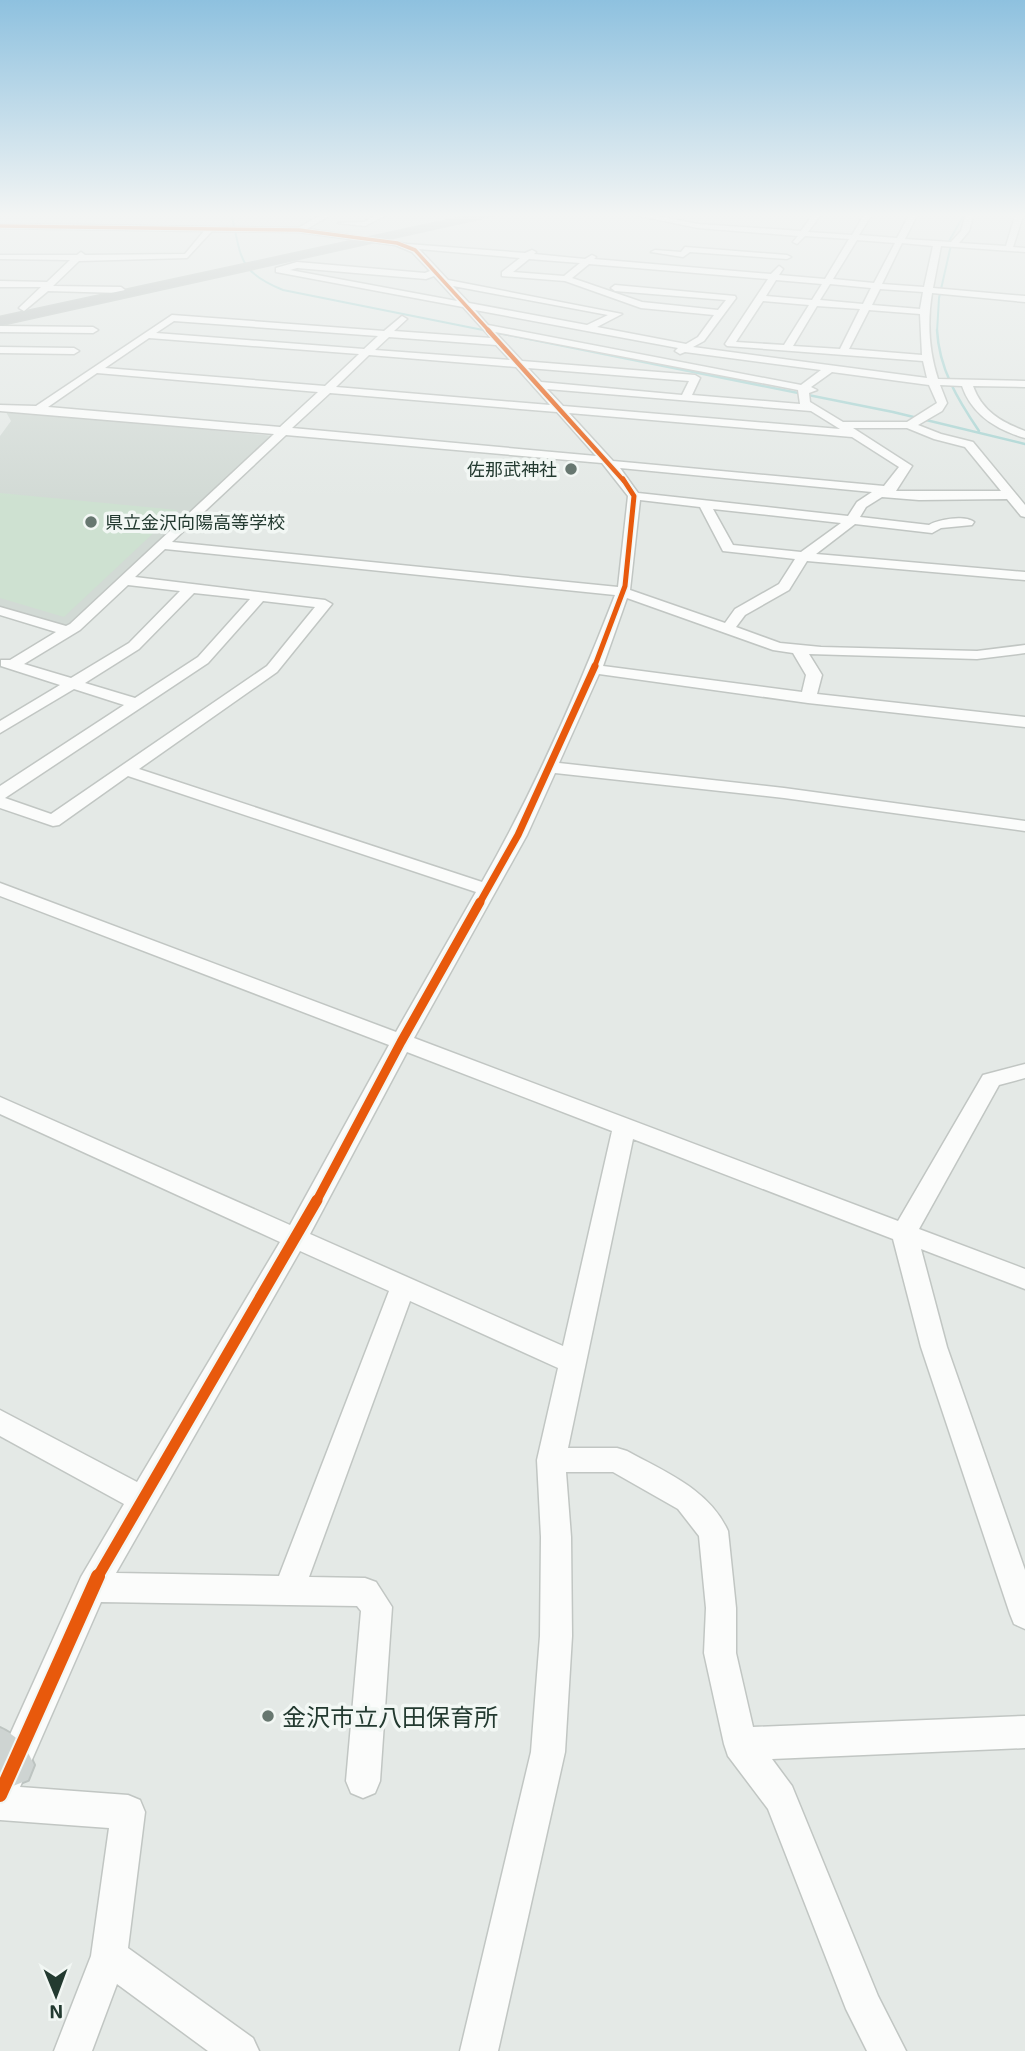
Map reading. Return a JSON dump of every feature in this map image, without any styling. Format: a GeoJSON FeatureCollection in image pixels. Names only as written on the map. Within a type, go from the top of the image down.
{"type":"FeatureCollection","features":[{"type":"Feature","properties":{"kind":"highway"},"geometry":{"type":"LineString","coordinates":[[2,325],[57,309]]}},
{"type":"Feature","properties":{"kind":"highway"},"geometry":{"type":"LineString","coordinates":[[2,325],[68,309]]}},
{"type":"Feature","properties":{"kind":"street"},"geometry":{"type":"LineString","coordinates":[[4,1770],[92,1587],[294,1239],[518,835],[594,668],[623,592],[634,496],[608,462],[468,309]]}},
{"type":"Feature","properties":{"kind":"street"},"geometry":{"type":"LineString","coordinates":[[485,309],[686,348],[828,370],[934,382],[1025,384]]}},
{"type":"Feature","properties":{"kind":"street"},"geometry":{"type":"LineString","coordinates":[[559,341],[617,314],[589,309]]}},
{"type":"Feature","properties":{"kind":"street"},"geometry":{"type":"LineString","coordinates":[[681,309],[720,313]]}},
{"type":"Feature","properties":{"kind":"street"},"geometry":{"type":"LineString","coordinates":[[660,361],[701,339],[723,309]]}},
{"type":"Feature","properties":{"kind":"street"},"geometry":{"type":"LineString","coordinates":[[754,309],[730,344],[928,358]]}},
{"type":"Feature","properties":{"kind":"street"},"geometry":{"type":"LineString","coordinates":[[787,348],[811,309]]}},
{"type":"Feature","properties":{"kind":"street"},"geometry":{"type":"LineString","coordinates":[[843,352],[863,309]]}},
{"type":"Feature","properties":{"kind":"street"},"geometry":{"type":"LineString","coordinates":[[884,309],[923,312]]}},
{"type":"Feature","properties":{"kind":"street"},"geometry":{"type":"LineString","coordinates":[[911,424],[932,413],[942,403],[923,339],[924,309]]}},
{"type":"Feature","properties":{"kind":"street"},"geometry":{"type":"LineString","coordinates":[[38,409],[172,318],[386,334],[491,333],[559,341],[807,395],[839,425],[906,466],[891,489],[882,491],[861,505],[851,522],[803,558],[784,587],[740,612],[728,629]]}},
{"type":"Feature","properties":{"kind":"street"},"geometry":{"type":"LineString","coordinates":[[6,663],[68,631],[402,319]]}},
{"type":"Feature","properties":{"kind":"street"},"geometry":{"type":"LineString","coordinates":[[2,325],[93,330]]}},
{"type":"Feature","properties":{"kind":"street"},"geometry":{"type":"LineString","coordinates":[[148,335],[695,378],[686,398]]}},
{"type":"Feature","properties":{"kind":"street"},"geometry":{"type":"LineString","coordinates":[[0,350],[74,351]]}},
{"type":"Feature","properties":{"kind":"street"},"geometry":{"type":"LineString","coordinates":[[95,370],[854,434]]}},
{"type":"Feature","properties":{"kind":"street"},"geometry":{"type":"LineString","coordinates":[[538,385],[686,398],[807,395],[828,370]]}},
{"type":"Feature","properties":{"kind":"street"},"geometry":{"type":"LineString","coordinates":[[963,384],[979,410],[1025,435]]}},
{"type":"Feature","properties":{"kind":"street"},"geometry":{"type":"LineString","coordinates":[[0,408],[38,409],[608,462],[919,496],[1010,495]]}},
{"type":"Feature","properties":{"kind":"street"},"geometry":{"type":"LineString","coordinates":[[839,425],[911,424],[938,437],[969,444],[1025,513]]}},
{"type":"Feature","properties":{"kind":"street"},"geometry":{"type":"LineString","coordinates":[[1006,427],[1025,428]]}},
{"type":"Feature","properties":{"kind":"street"},"geometry":{"type":"LineString","coordinates":[[634,496],[932,529],[937,525],[968,522]]}},
{"type":"Feature","properties":{"kind":"street"},"geometry":{"type":"LineString","coordinates":[[704,504],[728,548],[803,558],[1025,576]]}},
{"type":"Feature","properties":{"kind":"street"},"geometry":{"type":"LineString","coordinates":[[160,545],[623,592],[778,647],[977,655],[1025,649]]}},
{"type":"Feature","properties":{"kind":"street"},"geometry":{"type":"LineString","coordinates":[[0,802],[53,821],[272,669],[325,604],[123,580]]}},
{"type":"Feature","properties":{"kind":"street"},"geometry":{"type":"LineString","coordinates":[[4,720],[72,684],[134,646],[191,588]]}},
{"type":"Feature","properties":{"kind":"street"},"geometry":{"type":"LineString","coordinates":[[0,794],[204,660],[260,596]]}},
{"type":"Feature","properties":{"kind":"street"},"geometry":{"type":"LineString","coordinates":[[0,611],[68,631]]}},
{"type":"Feature","properties":{"kind":"street"},"geometry":{"type":"LineString","coordinates":[[798,649],[814,675],[808,698]]}},
{"type":"Feature","properties":{"kind":"street"},"geometry":{"type":"LineString","coordinates":[[6,663],[138,704]]}},
{"type":"Feature","properties":{"kind":"street"},"geometry":{"type":"LineString","coordinates":[[594,668],[808,698],[1025,722]]}},
{"type":"Feature","properties":{"kind":"street"},"geometry":{"type":"LineString","coordinates":[[549,766],[784,793],[1025,826]]}},
{"type":"Feature","properties":{"kind":"street"},"geometry":{"type":"LineString","coordinates":[[126,770],[488,890]]}},
{"type":"Feature","properties":{"kind":"street"},"geometry":{"type":"LineString","coordinates":[[0,889],[1025,1279]]}},
{"type":"Feature","properties":{"kind":"street"},"geometry":{"type":"LineString","coordinates":[[1025,1071],[991,1080],[904,1233],[934,1347],[1025,1614]]}},
{"type":"Feature","properties":{"kind":"street"},"geometry":{"type":"LineString","coordinates":[[0,1105],[573,1363]]}},
{"type":"Feature","properties":{"kind":"street"},"geometry":{"type":"LineString","coordinates":[[479,2051],[548,1752],[556,1636],[556,1537],[551,1460],[624,1127]]}},
{"type":"Feature","properties":{"kind":"street"},"geometry":{"type":"LineString","coordinates":[[289,1590],[402,1287]]}},
{"type":"Feature","properties":{"kind":"street"},"geometry":{"type":"LineString","coordinates":[[0,1422],[143,1500]]}},
{"type":"Feature","properties":{"kind":"street"},"geometry":{"type":"LineString","coordinates":[[551,1460],[617,1460],[659,1481],[688,1500],[713,1531],[721,1608],[720,1653],[740,1744],[780,1798],[865,2008],[887,2051]]}},
{"type":"Feature","properties":{"kind":"street"},"geometry":{"type":"LineString","coordinates":[[92,1587],[365,1592],[377,1607],[363,1781]]}},
{"type":"Feature","properties":{"kind":"street"},"geometry":{"type":"LineString","coordinates":[[740,1744],[1025,1732]]}},
{"type":"Feature","properties":{"kind":"street"},"geometry":{"type":"LineString","coordinates":[[0,1803],[128,1812],[109,1956],[73,2051]]}},
{"type":"Feature","properties":{"kind":"street"},"geometry":{"type":"LineString","coordinates":[[109,1956],[240,2051]]}},
{"type":"Feature","properties":{"kind":"shaded area","name":"県立金沢向陽高等学校"},"geometry":{"type":"Polygon","coordinates":[[[6,412],[274,436],[71,625],[64,626],[0,608],[0,436],[11,421],[6,412]]]}},
{"type":"Feature","properties":{"kind":"green space"},"geometry":{"type":"Polygon","coordinates":[[[0,493],[178,510],[64,617],[0,598],[0,493]]]}},
{"type":"Feature","properties":{"kind":"waterway"},"geometry":{"type":"LineString","coordinates":[[377,309],[493,332]]}},
{"type":"Feature","properties":{"kind":"waterway"},"geometry":{"type":"LineString","coordinates":[[937,331],[938,309]]}},
{"type":"Feature","properties":{"kind":"waterway"},"geometry":{"type":"LineString","coordinates":[[484,330],[893,412],[1025,444]]}},
{"type":"Feature","properties":{"kind":"waterway"},"geometry":{"type":"LineString","coordinates":[[937,331],[946,371],[957,396],[979,431]]}},
{"type":"Feature","properties":{"kind":"cycle path"},"geometry":{"type":"LineString","coordinates":[[0,1795],[92,1587],[328,1181],[401,1042],[518,835],[594,669],[625,586],[634,496],[623,479],[469,309]]}},
{"type":"Feature","properties":{"kind":"place","name":"佐那武神社"},"geometry":{"type":"Point","coordinates":[571,469]}},
{"type":"Feature","properties":{"kind":"place","name":"県立金沢向陽高等学校"},"geometry":{"type":"Point","coordinates":[91,522]}},
{"type":"Feature","properties":{"kind":"place","name":"金沢市立八田保育所"},"geometry":{"type":"Point","coordinates":[268,1716]}}]}
